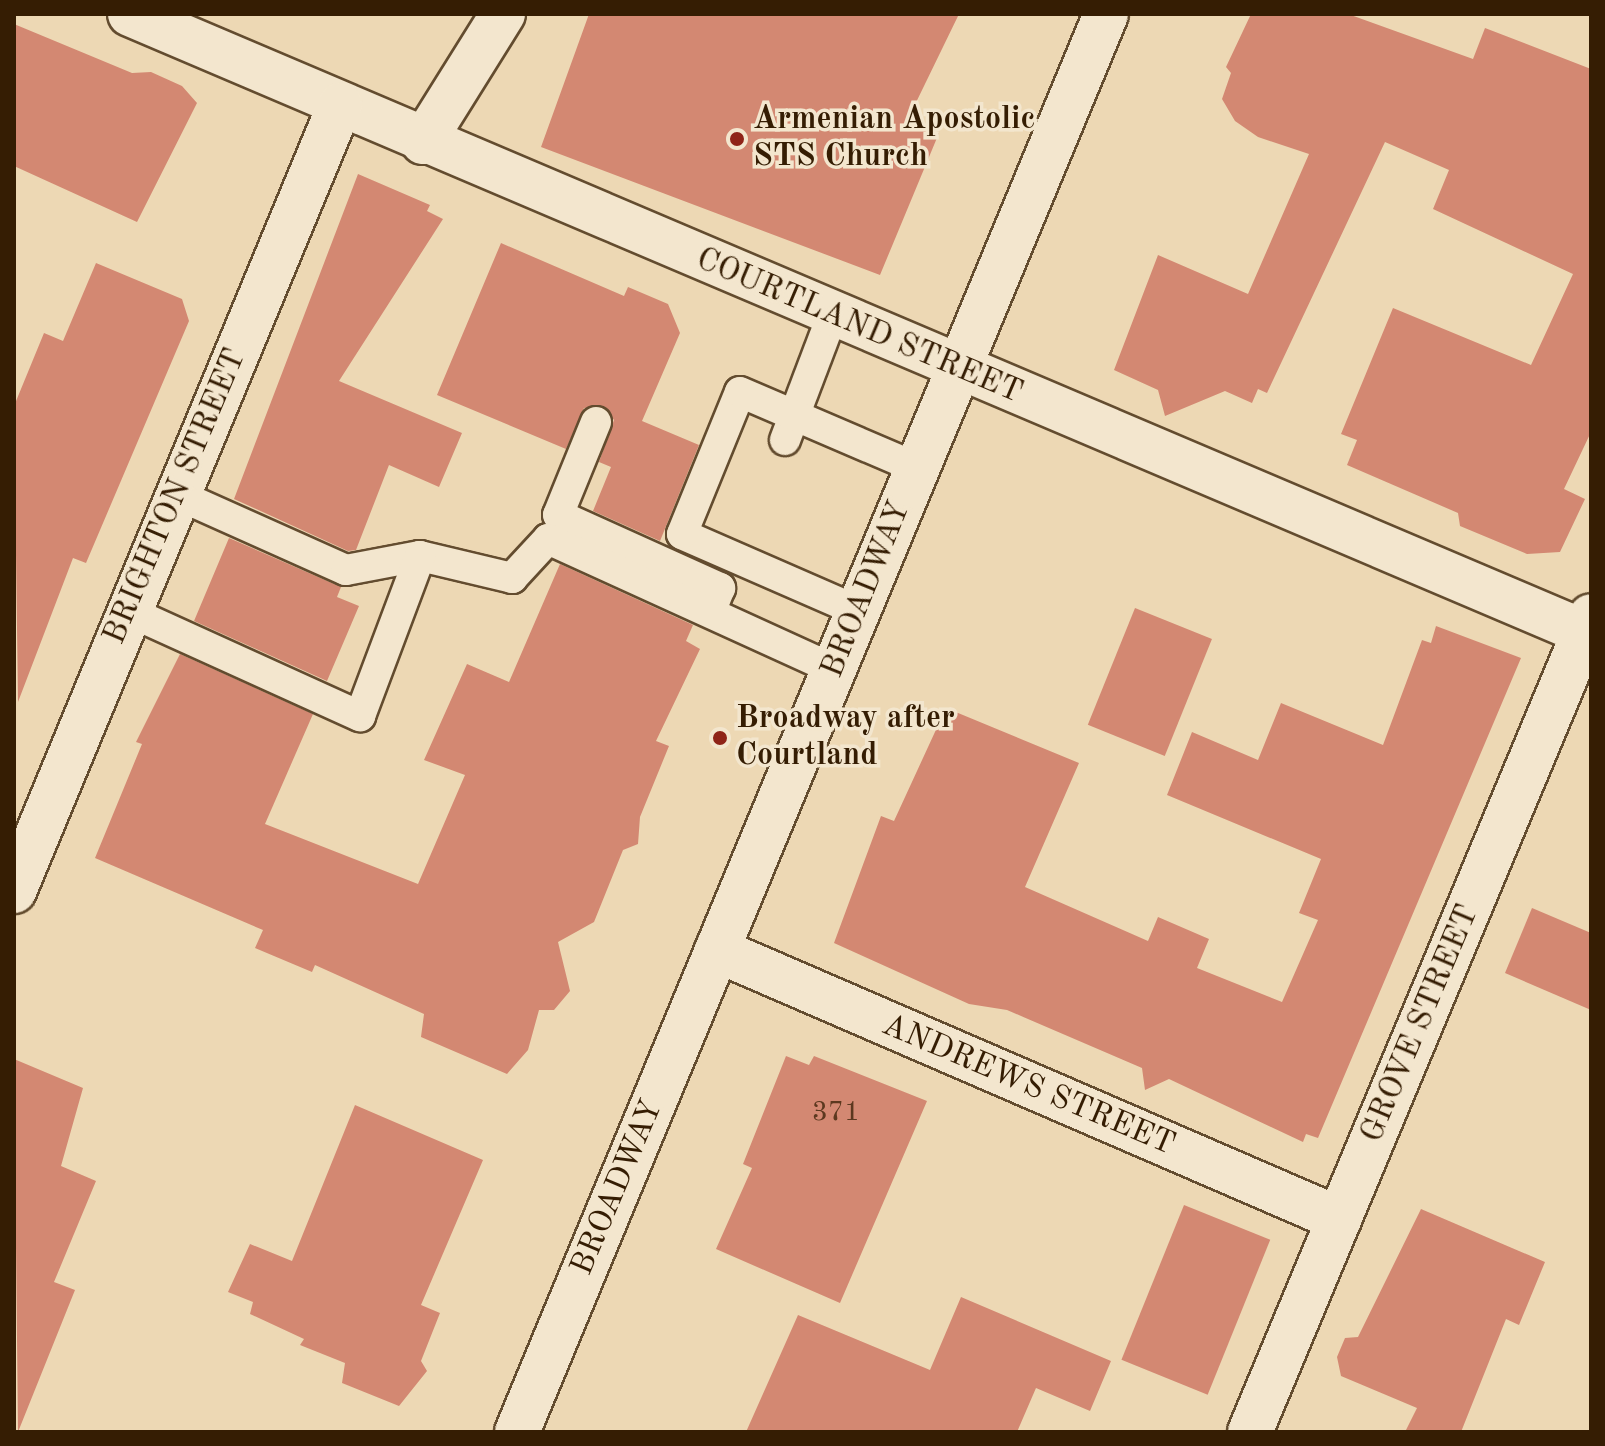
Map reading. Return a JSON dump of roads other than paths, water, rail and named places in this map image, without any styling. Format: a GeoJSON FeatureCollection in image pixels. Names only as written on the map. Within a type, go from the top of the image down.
{"type":"FeatureCollection","features":[{"type":"Feature","properties":{"kind":"street","name":"COURTLAND STREET"},"geometry":{"type":"LineString","coordinates":[[130,14],[959,370],[1589,627]]}},
{"type":"Feature","properties":{"kind":"street"},"geometry":{"type":"LineString","coordinates":[[423,142],[503,14]]}},
{"type":"Feature","properties":{"kind":"street","name":"BROADWAY"},"geometry":{"type":"LineString","coordinates":[[517,1432],[1106,14]]}},
{"type":"Feature","properties":{"kind":"street","name":"BRIGHTON STREET"},"geometry":{"type":"LineString","coordinates":[[14,891],[176,494],[340,105]]}},
{"type":"Feature","properties":{"kind":"street","name":"GROVE STREET"},"geometry":{"type":"LineString","coordinates":[[1250,1432],[1589,627]]}},
{"type":"Feature","properties":{"kind":"street","name":"ANDREWS STREET"},"geometry":{"type":"LineString","coordinates":[[717,950],[1339,1219]]}},
{"type":"Feature","properties":{"kind":"lane"},"geometry":{"type":"LineString","coordinates":[[788,426],[832,316]]}},
{"type":"Feature","properties":{"kind":"lane"},"geometry":{"type":"LineString","coordinates":[[858,611],[741,543],[682,534],[740,392],[788,426],[917,468]]}},
{"type":"Feature","properties":{"kind":"lane"},"geometry":{"type":"LineString","coordinates":[[596,422],[558,515],[716,599],[835,670]]}},
{"type":"Feature","properties":{"kind":"lane"},"geometry":{"type":"LineString","coordinates":[[176,494],[346,570],[420,556],[512,578],[548,539],[716,599]]}},
{"type":"Feature","properties":{"kind":"lane"},"geometry":{"type":"LineString","coordinates":[[716,599],[741,543]]}},
{"type":"Feature","properties":{"kind":"lane"},"geometry":{"type":"LineString","coordinates":[[128,611],[360,716],[420,556]]}},
{"type":"Feature","properties":{"kind":"place","name":"Armenian Apostolic STS Church"},"geometry":{"type":"Point","coordinates":[737,139]}},
{"type":"Feature","properties":{"kind":"place","name":"Broadway after Courtland"},"geometry":{"type":"Point","coordinates":[720,738]}}]}
